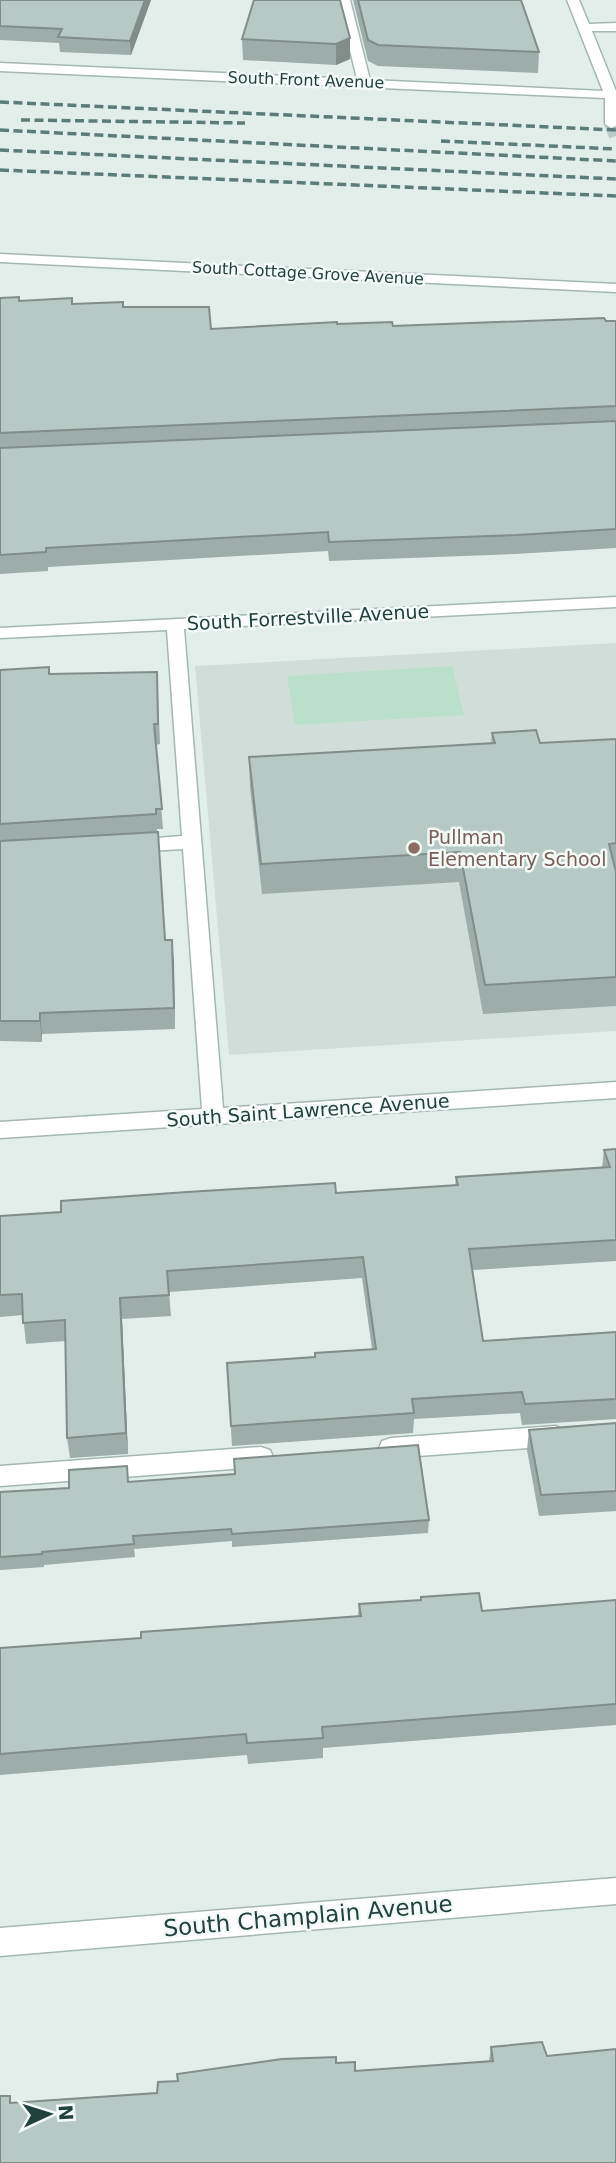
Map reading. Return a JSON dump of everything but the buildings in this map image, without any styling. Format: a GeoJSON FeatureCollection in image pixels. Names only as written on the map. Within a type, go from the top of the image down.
{"type":"FeatureCollection","features":[{"type":"Feature","properties":{"kind":"street"},"geometry":{"type":"LineString","coordinates":[[344,0],[364,83]]}},
{"type":"Feature","properties":{"kind":"street"},"geometry":{"type":"LineString","coordinates":[[573,0],[614,96],[611,124]]}},
{"type":"Feature","properties":{"kind":"street"},"geometry":{"type":"LineString","coordinates":[[584,28],[616,27]]}},
{"type":"Feature","properties":{"kind":"street","name":"South Front Avenue"},"geometry":{"type":"LineString","coordinates":[[0,67],[614,96]]}},
{"type":"Feature","properties":{"kind":"street","name":"South Cottage Grove Avenue"},"geometry":{"type":"LineString","coordinates":[[0,258],[616,288]]}},
{"type":"Feature","properties":{"kind":"street","name":"South Forrestville Avenue"},"geometry":{"type":"LineString","coordinates":[[0,633],[616,602]]}},
{"type":"Feature","properties":{"kind":"street"},"geometry":{"type":"LineString","coordinates":[[175,624],[213,1116]]}},
{"type":"Feature","properties":{"kind":"street"},"geometry":{"type":"LineString","coordinates":[[110,847],[192,842]]}},
{"type":"Feature","properties":{"kind":"street","name":"South Saint Lawrence Avenue"},"geometry":{"type":"LineString","coordinates":[[0,1130],[616,1090]]}},
{"type":"Feature","properties":{"kind":"street"},"geometry":{"type":"LineString","coordinates":[[370,1449],[575,1434]]}},
{"type":"Feature","properties":{"kind":"street"},"geometry":{"type":"LineString","coordinates":[[0,1476],[288,1455]]}},
{"type":"Feature","properties":{"kind":"street","name":"South Champlain Avenue"},"geometry":{"type":"LineString","coordinates":[[0,1941],[616,1891]]}},
{"type":"Feature","properties":{"kind":"shaded area","name":"Pullman Elementary School"},"geometry":{"type":"Polygon","coordinates":[[[616,643],[616,1031],[229,1055],[195,666],[616,643]]]}},
{"type":"Feature","properties":{"kind":"green space"},"geometry":{"type":"Polygon","coordinates":[[[452,666],[464,715],[295,725],[287,676],[452,666]]]}},
{"type":"Feature","properties":{"kind":"tunnel"},"geometry":{"type":"LineString","coordinates":[[611,124],[616,138]]}},
{"type":"Feature","properties":{"kind":"railway"},"geometry":{"type":"LineString","coordinates":[[0,102],[616,130]]}},
{"type":"Feature","properties":{"kind":"railway"},"geometry":{"type":"LineString","coordinates":[[21,120],[245,123]]}},
{"type":"Feature","properties":{"kind":"railway"},"geometry":{"type":"LineString","coordinates":[[0,130],[616,161]]}},
{"type":"Feature","properties":{"kind":"railway"},"geometry":{"type":"LineString","coordinates":[[441,141],[616,149]]}},
{"type":"Feature","properties":{"kind":"railway"},"geometry":{"type":"LineString","coordinates":[[0,150],[616,179]]}},
{"type":"Feature","properties":{"kind":"railway"},"geometry":{"type":"LineString","coordinates":[[0,170],[616,196]]}},
{"type":"Feature","properties":{"kind":"place","name":"Pullman Elementary School"},"geometry":{"type":"Point","coordinates":[414,848]}}]}
